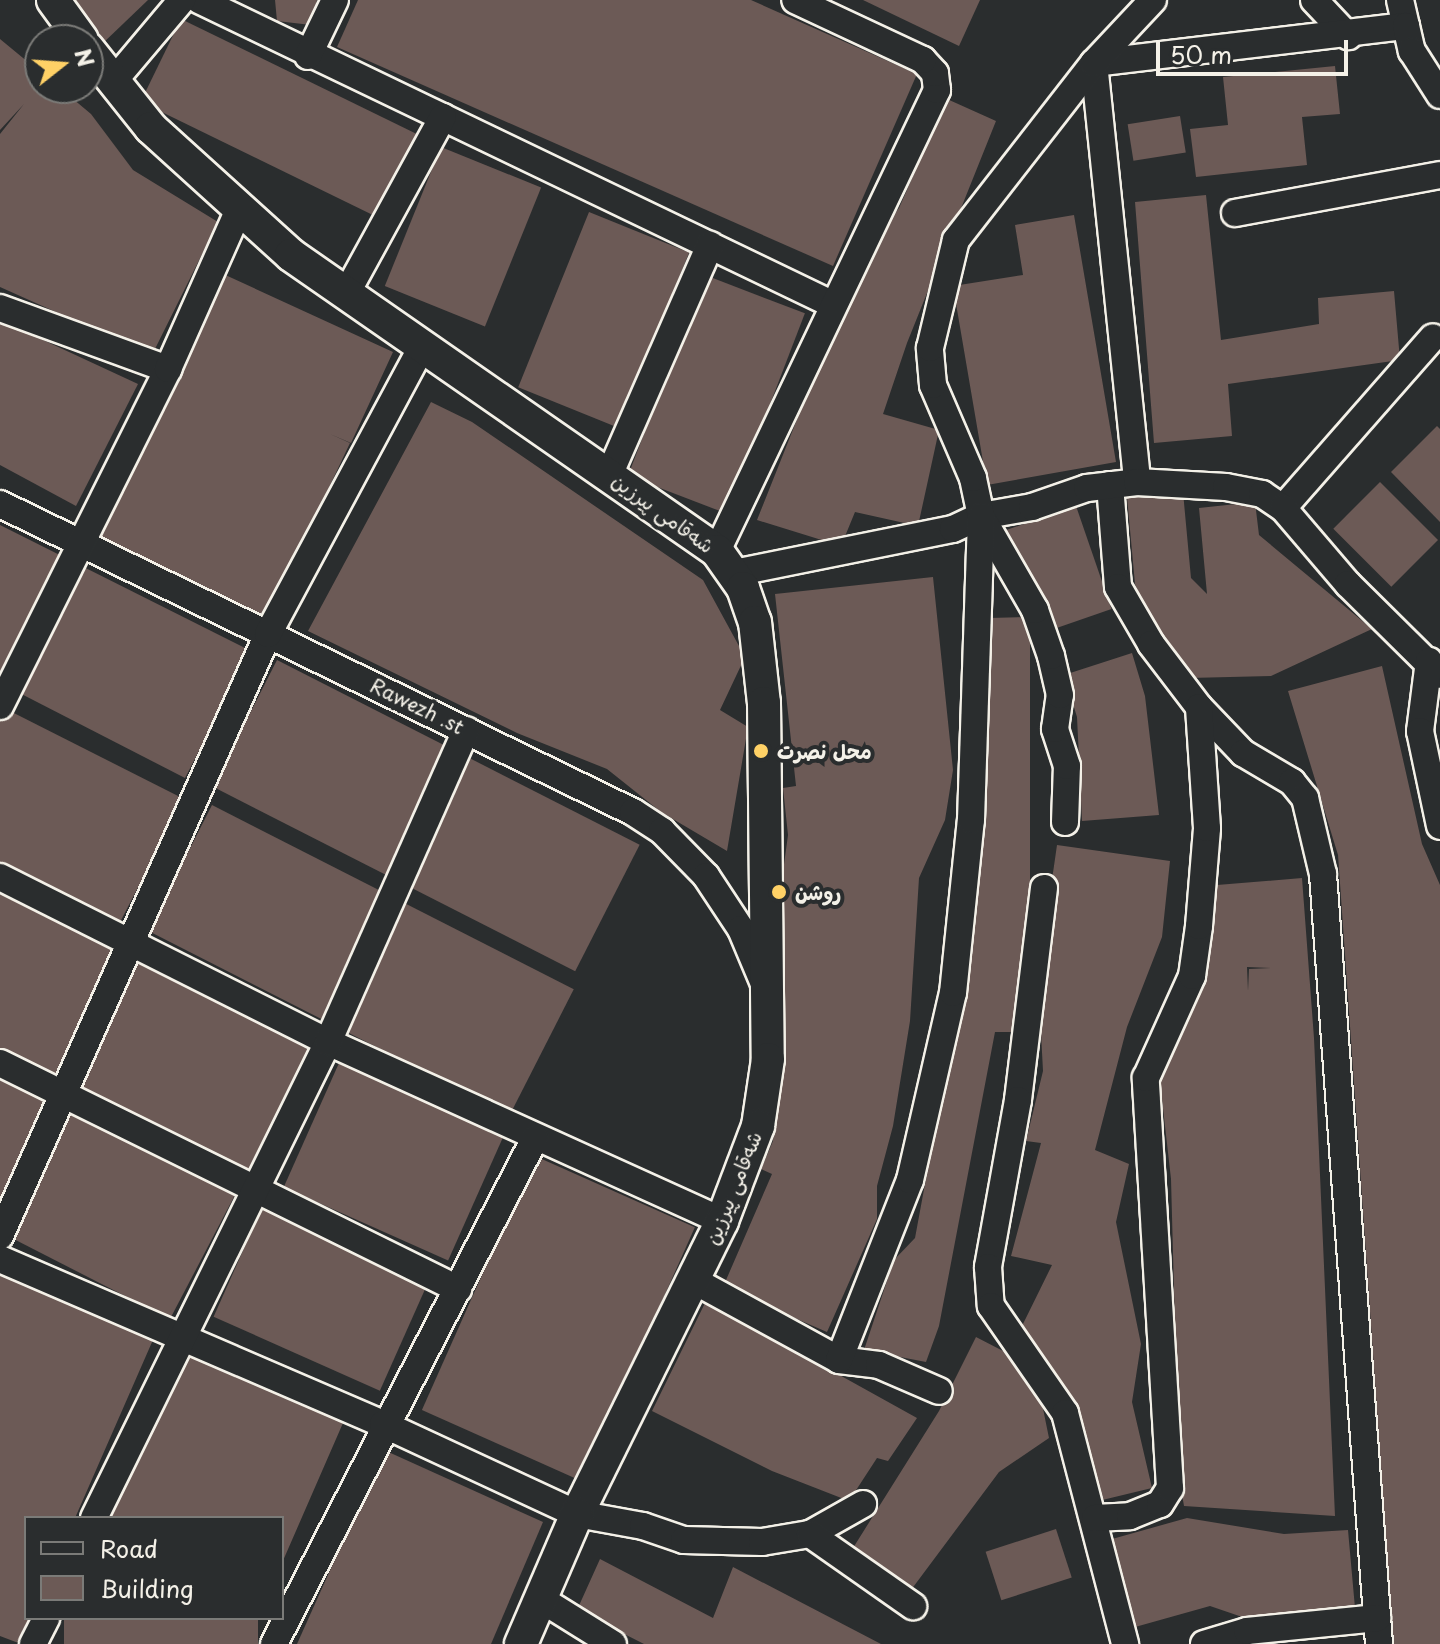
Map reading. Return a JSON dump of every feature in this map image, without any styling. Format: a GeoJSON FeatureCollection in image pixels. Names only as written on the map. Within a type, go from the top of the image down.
{"type":"FeatureCollection","features":[{"type":"Feature","properties":{"kind":"street"},"geometry":{"type":"LineString","coordinates":[[53,0],[70,24]]}},
{"type":"Feature","properties":{"kind":"street"},"geometry":{"type":"LineString","coordinates":[[112,83],[182,0]]}},
{"type":"Feature","properties":{"kind":"street"},"geometry":{"type":"LineString","coordinates":[[199,0],[308,56],[443,117],[834,305]]}},
{"type":"Feature","properties":{"kind":"street"},"geometry":{"type":"LineString","coordinates":[[308,56],[335,0]]}},
{"type":"Feature","properties":{"kind":"street"},"geometry":{"type":"LineString","coordinates":[[726,562],[834,305],[938,81],[923,60],[795,0]]}},
{"type":"Feature","properties":{"kind":"street"},"geometry":{"type":"LineString","coordinates":[[839,1360],[910,1180],[953,993],[971,820],[981,516],[973,478],[933,385],[930,348],[956,240],[1094,63],[1153,0]]}},
{"type":"Feature","properties":{"kind":"street"},"geometry":{"type":"LineString","coordinates":[[1314,0],[1348,36]]}},
{"type":"Feature","properties":{"kind":"street"},"geometry":{"type":"LineString","coordinates":[[1400,0],[1412,51],[1440,95]]}},
{"type":"Feature","properties":{"kind":"street"},"geometry":{"type":"LineString","coordinates":[[1094,63],[1348,36],[1406,26]]}},
{"type":"Feature","properties":{"kind":"street"},"geometry":{"type":"LineString","coordinates":[[1094,63],[1137,482]]}},
{"type":"Feature","properties":{"kind":"street","name":"شەقامی پیرزین"},"geometry":{"type":"LineString","coordinates":[[104,72],[151,128],[238,212],[346,294],[610,473],[726,562],[755,622],[764,703],[765,1093],[749,1159],[722,1221],[577,1514],[521,1644]]}},
{"type":"Feature","properties":{"kind":"street"},"geometry":{"type":"LineString","coordinates":[[346,294],[443,117]]}},
{"type":"Feature","properties":{"kind":"street"},"geometry":{"type":"LineString","coordinates":[[1235,213],[1440,175]]}},
{"type":"Feature","properties":{"kind":"street"},"geometry":{"type":"LineString","coordinates":[[0,706],[168,369],[238,212]]}},
{"type":"Feature","properties":{"kind":"street"},"geometry":{"type":"LineString","coordinates":[[610,473],[710,245]]}},
{"type":"Feature","properties":{"kind":"street"},"geometry":{"type":"LineString","coordinates":[[0,308],[168,369]]}},
{"type":"Feature","properties":{"kind":"street"},"geometry":{"type":"LineString","coordinates":[[1283,508],[1433,337]]}},
{"type":"Feature","properties":{"kind":"street"},"geometry":{"type":"LineString","coordinates":[[0,1236],[61,1093],[131,946],[268,634],[423,345]]}},
{"type":"Feature","properties":{"kind":"street"},"geometry":{"type":"LineString","coordinates":[[726,562],[953,529],[981,516],[1110,485],[1137,482],[1226,487],[1262,494],[1283,508],[1348,584],[1434,668],[1420,731],[1440,826]]}},
{"type":"Feature","properties":{"kind":"street"},"geometry":{"type":"LineString","coordinates":[[1110,485],[1118,587],[1151,644],[1199,707],[1243,753],[1292,782],[1305,798],[1323,874],[1378,1631],[1246,1638],[1204,1644]]}},
{"type":"Feature","properties":{"kind":"street","name":"Rawezh .st"},"geometry":{"type":"LineString","coordinates":[[0,504],[605,797],[662,831],[724,901],[765,986]]}},
{"type":"Feature","properties":{"kind":"street"},"geometry":{"type":"LineString","coordinates":[[981,516],[1035,610],[1051,656],[1060,695],[1055,729],[1067,766],[1065,822]]}},
{"type":"Feature","properties":{"kind":"street"},"geometry":{"type":"LineString","coordinates":[[1095,1518],[1145,1510],[1160,1504],[1170,1488],[1146,1078],[1192,976],[1207,828],[1199,707]]}},
{"type":"Feature","properties":{"kind":"street"},"geometry":{"type":"LineString","coordinates":[[95,1516],[328,1042],[466,730]]}},
{"type":"Feature","properties":{"kind":"street"},"geometry":{"type":"LineString","coordinates":[[0,877],[131,946],[328,1042],[722,1221]]}},
{"type":"Feature","properties":{"kind":"street"},"geometry":{"type":"LineString","coordinates":[[1044,888],[1018,1100],[989,1280],[991,1306],[1065,1413],[1095,1518],[1125,1644]]}},
{"type":"Feature","properties":{"kind":"street"},"geometry":{"type":"LineString","coordinates":[[0,1063],[458,1289]]}},
{"type":"Feature","properties":{"kind":"street"},"geometry":{"type":"LineString","coordinates":[[274,1644],[383,1424],[458,1289],[535,1138]]}},
{"type":"Feature","properties":{"kind":"street"},"geometry":{"type":"LineString","coordinates":[[0,1259],[181,1340],[383,1424],[577,1514],[643,1526],[684,1540],[762,1542],[810,1534],[863,1504]]}},
{"type":"Feature","properties":{"kind":"street"},"geometry":{"type":"LineString","coordinates":[[693,1280],[839,1360],[879,1365],[939,1391]]}},
{"type":"Feature","properties":{"kind":"street"},"geometry":{"type":"LineString","coordinates":[[810,1534],[913,1606]]}},
{"type":"Feature","properties":{"kind":"street"},"geometry":{"type":"LineString","coordinates":[[539,1598],[613,1644]]}},
{"type":"Feature","properties":{"kind":"street"},"geometry":{"type":"LineString","coordinates":[[33,1644],[45,1620]]}},
{"type":"Feature","properties":{"kind":"building"},"geometry":{"type":"Polygon","coordinates":[[[76,0],[148,0],[104,42],[104,24],[89,24],[76,0]]]}},
{"type":"Feature","properties":{"kind":"building"},"geometry":{"type":"Polygon","coordinates":[[[275,0],[317,0],[311,25],[277,21],[275,0]]]}},
{"type":"Feature","properties":{"kind":"building"},"geometry":{"type":"Polygon","coordinates":[[[358,0],[751,0],[917,74],[833,266],[337,47],[358,0]]]}},
{"type":"Feature","properties":{"kind":"building"},"geometry":{"type":"Polygon","coordinates":[[[863,0],[980,0],[959,46],[863,0]]]}},
{"type":"Feature","properties":{"kind":"building"},"geometry":{"type":"Polygon","coordinates":[[[181,19],[422,136],[382,219],[141,102],[181,19]]]}},
{"type":"Feature","properties":{"kind":"building"},"geometry":{"type":"Polygon","coordinates":[[[0,39],[24,59],[24,104],[0,130],[0,39]]]}},
{"type":"Feature","properties":{"kind":"building"},"geometry":{"type":"Polygon","coordinates":[[[1335,66],[1340,114],[1302,117],[1307,165],[1196,177],[1190,129],[1228,125],[1223,77],[1335,66]]]}},
{"type":"Feature","properties":{"kind":"building"},"geometry":{"type":"Polygon","coordinates":[[[947,99],[996,121],[907,343],[883,414],[939,430],[918,526],[855,512],[841,546],[757,520],[823,354],[878,235],[899,208],[947,99]]]}},
{"type":"Feature","properties":{"kind":"building"},"geometry":{"type":"Polygon","coordinates":[[[24,104],[79,104],[91,114],[133,170],[218,222],[152,355],[0,287],[0,134],[24,104]]]}},
{"type":"Feature","properties":{"kind":"building"},"geometry":{"type":"Polygon","coordinates":[[[1180,116],[1186,153],[1133,161],[1128,124],[1180,116]]]}},
{"type":"Feature","properties":{"kind":"building"},"geometry":{"type":"Polygon","coordinates":[[[441,147],[541,187],[485,327],[385,286],[441,147]]]}},
{"type":"Feature","properties":{"kind":"building"},"geometry":{"type":"Polygon","coordinates":[[[1206,195],[1221,340],[1319,324],[1318,298],[1394,291],[1400,360],[1228,384],[1232,436],[1154,443],[1135,202],[1206,195]]]}},
{"type":"Feature","properties":{"kind":"building"},"geometry":{"type":"Polygon","coordinates":[[[589,212],[689,252],[618,428],[518,387],[589,212]]]}},
{"type":"Feature","properties":{"kind":"building"},"geometry":{"type":"Polygon","coordinates":[[[1074,215],[1116,462],[987,485],[953,286],[1023,275],[1015,225],[1074,215]]]}},
{"type":"Feature","properties":{"kind":"building"},"geometry":{"type":"Polygon","coordinates":[[[221,273],[393,352],[351,443],[330,434],[350,443],[264,625],[89,542],[221,273]]]}},
{"type":"Feature","properties":{"kind":"building"},"geometry":{"type":"Polygon","coordinates":[[[705,275],[805,313],[728,514],[628,476],[705,275]]]}},
{"type":"Feature","properties":{"kind":"building"},"geometry":{"type":"Polygon","coordinates":[[[0,320],[138,384],[76,506],[0,465],[0,320]]]}},
{"type":"Feature","properties":{"kind":"building"},"geometry":{"type":"Polygon","coordinates":[[[431,402],[472,422],[703,580],[745,657],[720,710],[748,727],[727,851],[661,812],[607,769],[517,733],[308,631],[431,402]]]}},
{"type":"Feature","properties":{"kind":"building"},"geometry":{"type":"Polygon","coordinates":[[[1437,426],[1440,429],[1440,522],[1391,472],[1437,426]]]}},
{"type":"Feature","properties":{"kind":"building"},"geometry":{"type":"Polygon","coordinates":[[[1380,482],[1438,540],[1391,587],[1333,529],[1380,482]]]}},
{"type":"Feature","properties":{"kind":"building"},"geometry":{"type":"Polygon","coordinates":[[[1183,492],[1191,578],[1207,594],[1199,508],[1255,502],[1259,535],[1372,629],[1271,676],[1189,678],[1151,623],[1135,584],[1127,497],[1183,492]]]}},
{"type":"Feature","properties":{"kind":"building"},"geometry":{"type":"Polygon","coordinates":[[[1076,506],[1111,609],[1042,633],[1006,530],[1076,506]]]}},
{"type":"Feature","properties":{"kind":"building"},"geometry":{"type":"Polygon","coordinates":[[[0,525],[251,651],[185,778],[0,683],[0,525]]]}},
{"type":"Feature","properties":{"kind":"building"},"geometry":{"type":"Polygon","coordinates":[[[933,577],[953,770],[945,820],[919,878],[910,1021],[893,1126],[877,1186],[877,1219],[827,1332],[723,1287],[772,1174],[761,1169],[773,1141],[777,1083],[782,879],[788,835],[783,788],[796,786],[775,594],[933,577]]]}},
{"type":"Feature","properties":{"kind":"building"},"geometry":{"type":"Polygon","coordinates":[[[1030,617],[1030,893],[1021,1032],[995,1032],[939,1326],[926,1362],[864,1350],[894,1260],[915,1238],[962,984],[968,985],[989,721],[989,618],[1030,617]]]}},
{"type":"Feature","properties":{"kind":"building"},"geometry":{"type":"Polygon","coordinates":[[[1132,653],[1145,696],[1159,815],[1082,821],[1077,717],[1064,675],[1132,653]]]}},
{"type":"Feature","properties":{"kind":"building"},"geometry":{"type":"Polygon","coordinates":[[[277,660],[640,845],[575,971],[213,787],[277,660]]]}},
{"type":"Feature","properties":{"kind":"building"},"geometry":{"type":"Polygon","coordinates":[[[1382,666],[1422,844],[1440,885],[1440,1644],[1386,1644],[1377,1519],[1384,1518],[1382,1482],[1338,855],[1288,691],[1382,666]]]}},
{"type":"Feature","properties":{"kind":"building"},"geometry":{"type":"Polygon","coordinates":[[[0,706],[184,799],[118,926],[0,864],[0,706]]]}},
{"type":"Feature","properties":{"kind":"building"},"geometry":{"type":"Polygon","coordinates":[[[212,805],[574,989],[510,1115],[148,931],[212,805]]]}},
{"type":"Feature","properties":{"kind":"building"},"geometry":{"type":"Polygon","coordinates":[[[1057,845],[1170,861],[1162,937],[1127,1027],[1095,1150],[1129,1164],[1116,1222],[1141,1344],[1132,1402],[1152,1488],[1094,1502],[1074,1415],[1022,1326],[1052,1265],[1011,1256],[1041,1143],[1026,1141],[1043,1071],[1038,977],[1057,845]]]}},
{"type":"Feature","properties":{"kind":"building"},"geometry":{"type":"Polygon","coordinates":[[[1302,878],[1314,1038],[1335,1516],[1184,1506],[1179,1477],[1171,1179],[1159,1073],[1196,1005],[1208,965],[1217,885],[1302,878]],[[1247,967],[1248,991],[1249,969],[1271,968],[1247,967]]]}},
{"type":"Feature","properties":{"kind":"building"},"geometry":{"type":"Polygon","coordinates":[[[0,891],[312,1049],[246,1176],[0,1050],[0,891]]]}},
{"type":"Feature","properties":{"kind":"building"},"geometry":{"type":"Polygon","coordinates":[[[339,1063],[503,1136],[448,1260],[284,1187],[339,1063]]]}},
{"type":"Feature","properties":{"kind":"building"},"geometry":{"type":"Polygon","coordinates":[[[0,1069],[236,1193],[170,1319],[0,1232],[0,1069]]]}},
{"type":"Feature","properties":{"kind":"building"},"geometry":{"type":"Polygon","coordinates":[[[535,1156],[695,1227],[582,1481],[422,1410],[535,1156]]]}},
{"type":"Feature","properties":{"kind":"building"},"geometry":{"type":"Polygon","coordinates":[[[262,1208],[428,1282],[380,1391],[214,1317],[262,1208]]]}},
{"type":"Feature","properties":{"kind":"building"},"geometry":{"type":"Polygon","coordinates":[[[0,1263],[156,1333],[76,1516],[24,1516],[24,1620],[31,1620],[21,1644],[0,1636],[0,1263]]]}},
{"type":"Feature","properties":{"kind":"building"},"geometry":{"type":"Polygon","coordinates":[[[706,1301],[917,1418],[888,1461],[877,1458],[849,1501],[772,1471],[652,1411],[706,1301]]]}},
{"type":"Feature","properties":{"kind":"building"},"geometry":{"type":"Polygon","coordinates":[[[976,1337],[1005,1352],[1040,1394],[1049,1438],[999,1472],[911,1590],[853,1548],[939,1411],[976,1337]]]}},
{"type":"Feature","properties":{"kind":"building"},"geometry":{"type":"Polygon","coordinates":[[[183,1351],[343,1423],[284,1558],[284,1516],[109,1516],[183,1351]]]}},
{"type":"Feature","properties":{"kind":"building"},"geometry":{"type":"Polygon","coordinates":[[[384,1450],[543,1522],[491,1644],[297,1644],[384,1450]]]}},
{"type":"Feature","properties":{"kind":"building"},"geometry":{"type":"Polygon","coordinates":[[[1187,1518],[1284,1534],[1348,1530],[1355,1608],[1251,1620],[1210,1606],[1128,1629],[1105,1541],[1187,1518]]]}},
{"type":"Feature","properties":{"kind":"building"},"geometry":{"type":"Polygon","coordinates":[[[1056,1529],[1072,1578],[1001,1600],[986,1552],[1056,1529]]]}},
{"type":"Feature","properties":{"kind":"building"},"geometry":{"type":"Polygon","coordinates":[[[600,1559],[713,1618],[733,1567],[881,1644],[644,1644],[577,1610],[600,1559]]]}},
{"type":"Feature","properties":{"kind":"building"},"geometry":{"type":"Polygon","coordinates":[[[64,1620],[258,1620],[258,1644],[64,1644],[64,1620]]]}},
{"type":"Feature","properties":{"kind":"place","name":"محل نصرت"},"geometry":{"type":"Point","coordinates":[761,751]}},
{"type":"Feature","properties":{"kind":"place","name":"روشن"},"geometry":{"type":"Point","coordinates":[779,892]}}]}
